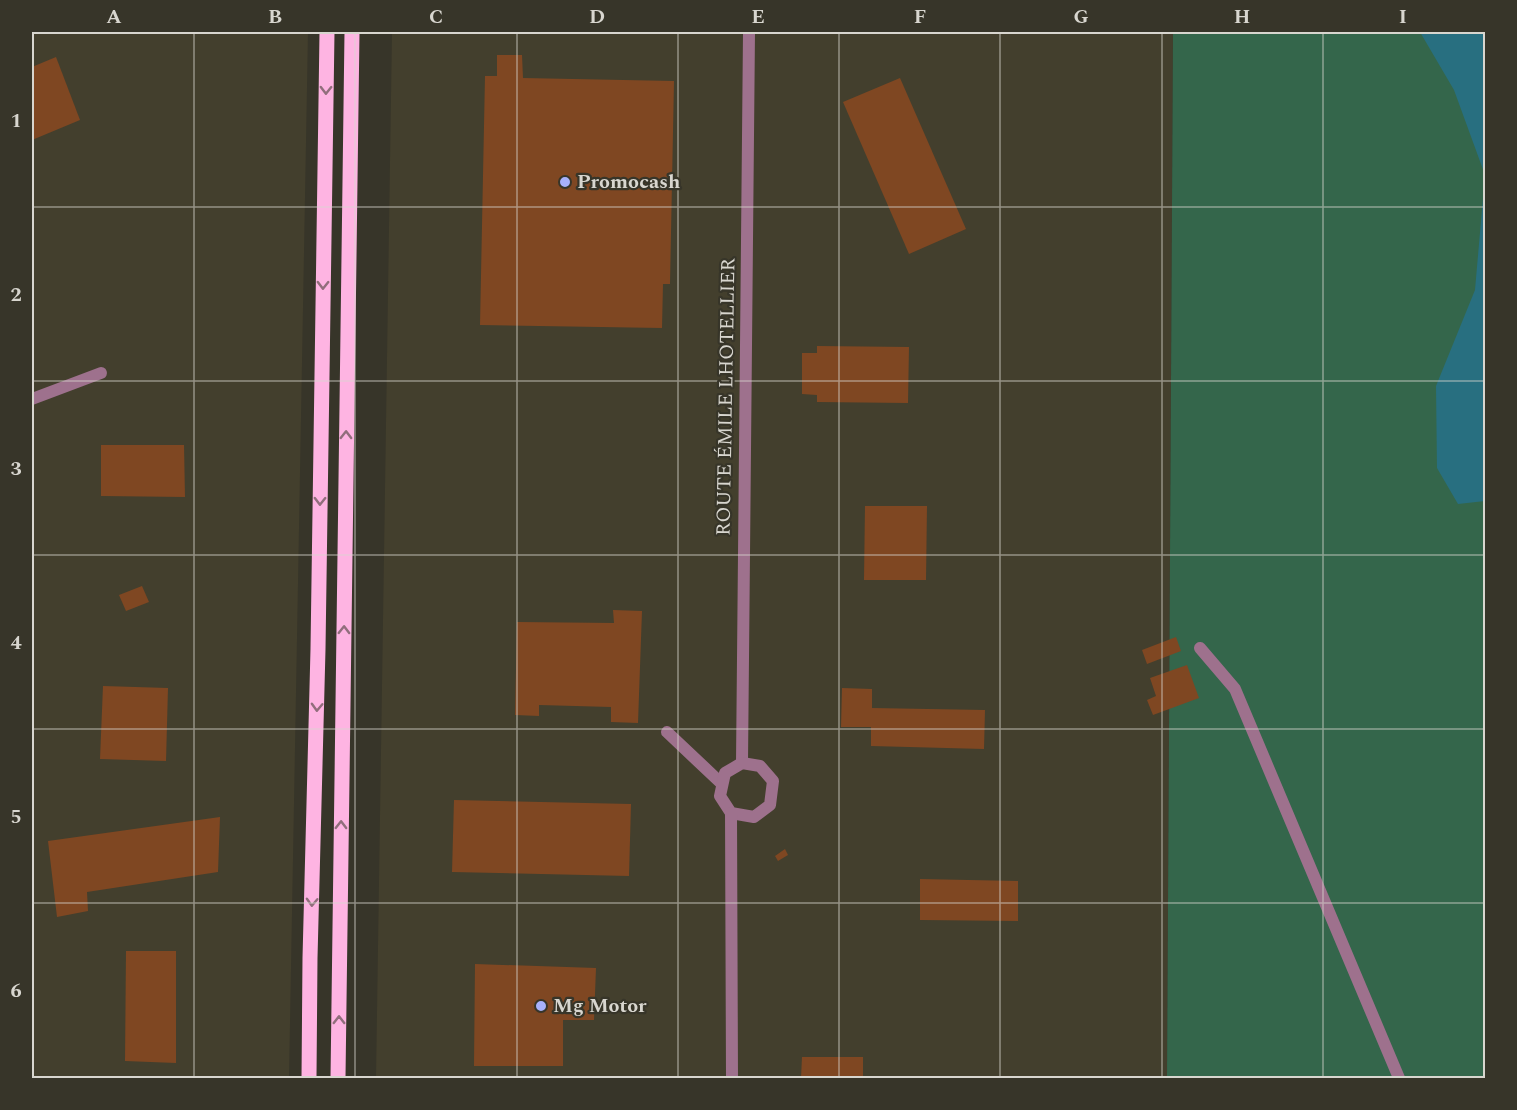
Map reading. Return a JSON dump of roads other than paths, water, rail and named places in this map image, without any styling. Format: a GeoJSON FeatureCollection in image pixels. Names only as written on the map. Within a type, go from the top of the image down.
{"type":"FeatureCollection","features":[{"type":"Feature","properties":{"kind":"main road"},"geometry":{"type":"LineString","coordinates":[[309,1078],[327,32]]}},
{"type":"Feature","properties":{"kind":"main road"},"geometry":{"type":"LineString","coordinates":[[338,1078],[352,32]]}},
{"type":"Feature","properties":{"kind":"street","name":"ROUTE ÉMILE LHOTELLIER"},"geometry":{"type":"LineString","coordinates":[[742,763],[749,32]]}},
{"type":"Feature","properties":{"kind":"street"},"geometry":{"type":"LineString","coordinates":[[32,399],[100,373]]}},
{"type":"Feature","properties":{"kind":"street"},"geometry":{"type":"LineString","coordinates":[[1200,648],[1235,689],[1399,1078]]}},
{"type":"Feature","properties":{"kind":"street"},"geometry":{"type":"LineString","coordinates":[[666,732],[722,784]]}},
{"type":"Feature","properties":{"kind":"street"},"geometry":{"type":"LineString","coordinates":[[731,813],[754,817],[770,805],[773,781],[760,766],[742,763],[725,773],[720,796],[731,813],[732,1078]]}},
{"type":"Feature","properties":{"kind":"water"},"geometry":{"type":"Polygon","coordinates":[[[1420,32],[1485,32],[1485,175],[1454,90],[1420,32]]]}},
{"type":"Feature","properties":{"kind":"water"},"geometry":{"type":"Polygon","coordinates":[[[1485,175],[1485,501],[1458,504],[1437,468],[1436,386],[1475,290],[1485,175]]]}},
{"type":"Feature","properties":{"kind":"place","name":"Promocash"},"geometry":{"type":"Point","coordinates":[565,182]}},
{"type":"Feature","properties":{"kind":"place","name":"Mg Motor"},"geometry":{"type":"Point","coordinates":[541,1006]}}]}
